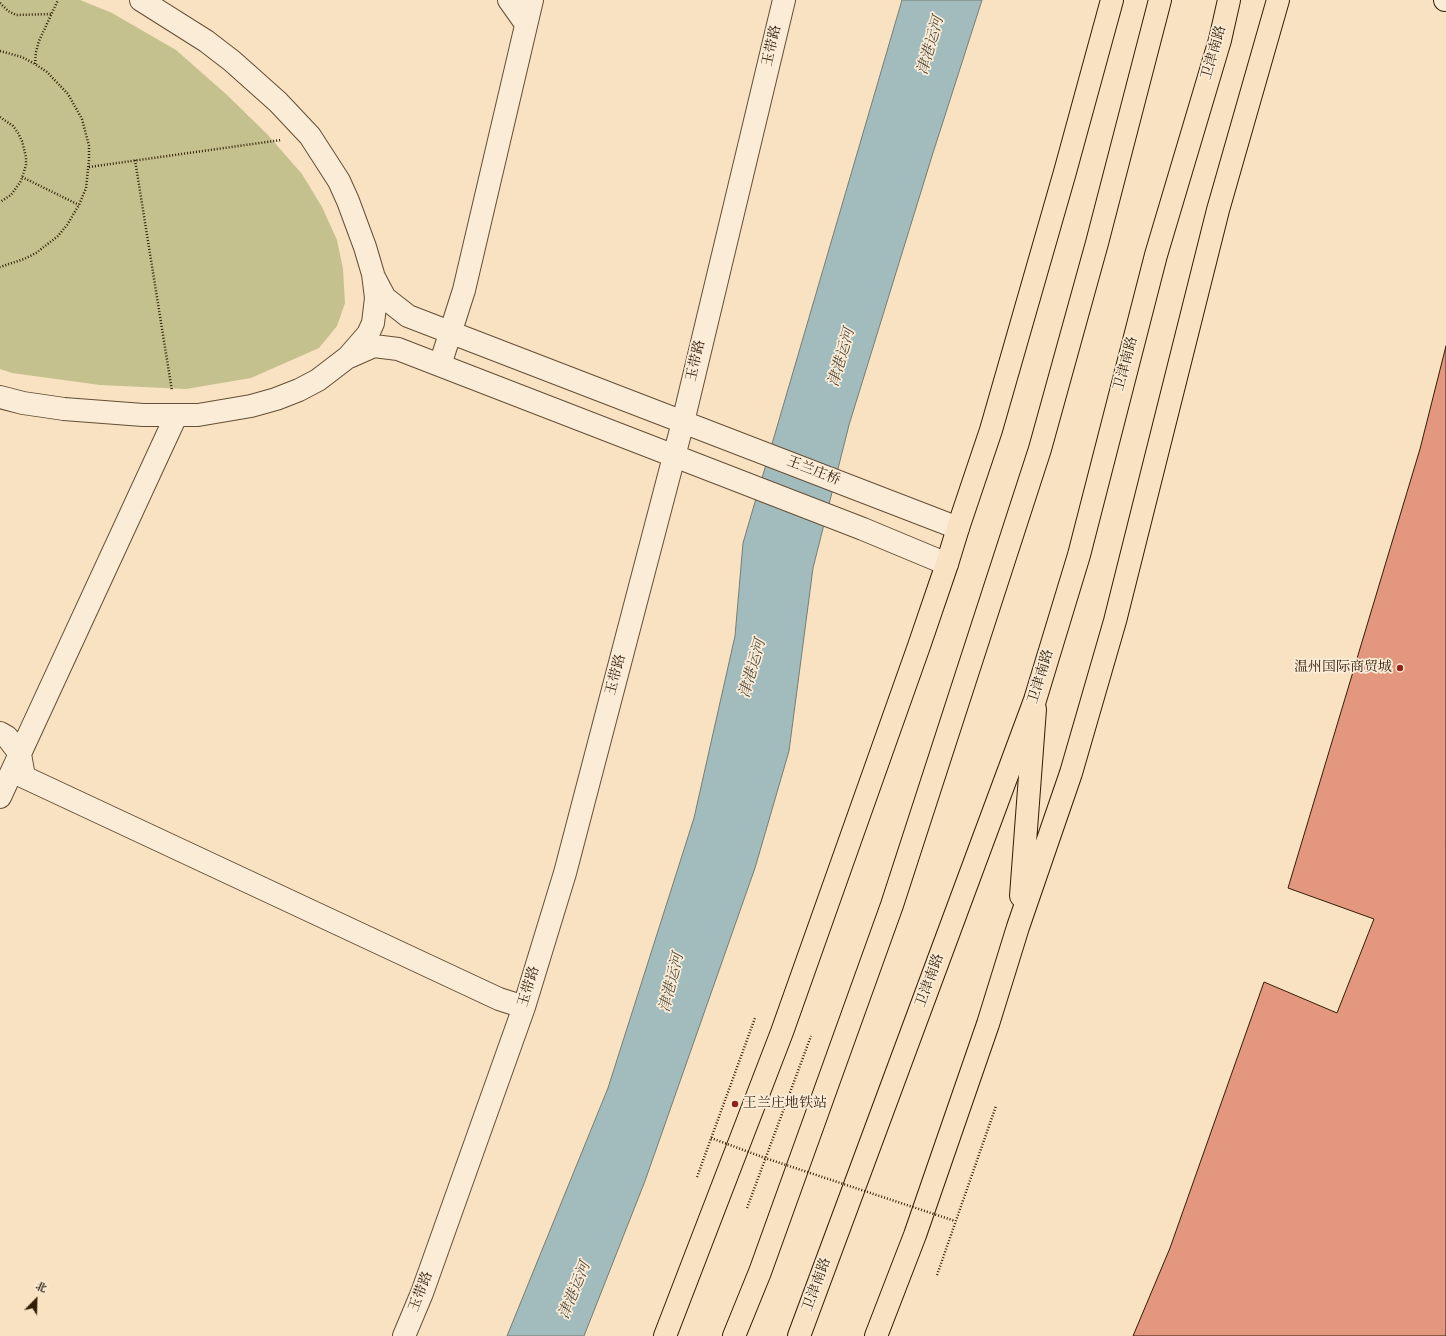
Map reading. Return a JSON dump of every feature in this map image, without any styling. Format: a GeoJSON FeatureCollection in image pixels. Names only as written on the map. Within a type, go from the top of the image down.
{"type":"FeatureCollection","features":[{"type":"Feature","properties":{"kind":"main road"},"geometry":{"type":"LineString","coordinates":[[665,1336],[782,1032],[947,564],[991,430],[1065,172],[1112,0]]}},
{"type":"Feature","properties":{"kind":"main road"},"geometry":{"type":"LineString","coordinates":[[734,1336],[760,1272],[892,905],[1040,449],[1097,244],[1160,0]]}},
{"type":"Feature","properties":{"kind":"main road","name":"卫津南路"},"geometry":{"type":"LineString","coordinates":[[799,1336],[1035,700],[1079,555],[1156,255],[1220,40],[1229,0]]}},
{"type":"Feature","properties":{"kind":"main road"},"geometry":{"type":"LineString","coordinates":[[876,1336],[916,1236],[988,1024],[1018,927],[1070,773],[1112,629],[1218,210],[1278,0]]}},
{"type":"Feature","properties":{"kind":"main road"},"geometry":{"type":"LineString","coordinates":[[1018,927],[1035,700]]}},
{"type":"Feature","properties":{"kind":"street"},"geometry":{"type":"LineString","coordinates":[[0,397],[23,403],[101,413],[176,416],[224,412],[276,399],[299,390],[318,380],[348,357],[368,334],[374,323],[376,298],[373,274],[348,202],[339,181],[310,136],[278,102],[232,61],[206,41],[141,0]]}},
{"type":"Feature","properties":{"kind":"street"},"geometry":{"type":"LineString","coordinates":[[509,0],[526,24]]}},
{"type":"Feature","properties":{"kind":"street"},"geometry":{"type":"LineString","coordinates":[[440,365],[464,290],[532,0]]}},
{"type":"Feature","properties":{"kind":"street","name":"玉带路"},"geometry":{"type":"LineString","coordinates":[[404,1336],[422,1293],[524,1007],[565,873],[683,422],[784,0]]}},
{"type":"Feature","properties":{"kind":"street","name":"王兰庄桥"},"geometry":{"type":"LineString","coordinates":[[373,274],[385,298],[394,307],[408,316],[958,528]]}},
{"type":"Feature","properties":{"kind":"street"},"geometry":{"type":"LineString","coordinates":[[348,357],[374,346],[398,349],[863,529],[947,564]]}},
{"type":"Feature","properties":{"kind":"street"},"geometry":{"type":"LineString","coordinates":[[0,797],[176,416]]}},
{"type":"Feature","properties":{"kind":"street"},"geometry":{"type":"LineString","coordinates":[[0,733],[6,737],[20,754],[24,778],[492,996],[524,1007]]}},
{"type":"Feature","properties":{"kind":"path"},"geometry":{"type":"LineString","coordinates":[[35,64],[39,41],[58,0]]}},
{"type":"Feature","properties":{"kind":"path"},"geometry":{"type":"LineString","coordinates":[[0,3],[8,11],[16,15],[52,14]]}},
{"type":"Feature","properties":{"kind":"path"},"geometry":{"type":"LineString","coordinates":[[0,51],[22,57],[47,72],[58,82],[76,106],[82,118],[89,146],[89,167],[86,188],[79,205],[67,225],[58,236],[47,245],[24,260],[0,267]]}},
{"type":"Feature","properties":{"kind":"path"},"geometry":{"type":"LineString","coordinates":[[0,117],[13,126],[22,140],[26,157],[26,165],[16,188],[11,195],[0,202]]}},
{"type":"Feature","properties":{"kind":"path"},"geometry":{"type":"LineString","coordinates":[[89,167],[310,136]]}},
{"type":"Feature","properties":{"kind":"path"},"geometry":{"type":"LineString","coordinates":[[135,160],[176,416]]}},
{"type":"Feature","properties":{"kind":"path"},"geometry":{"type":"LineString","coordinates":[[22,177],[79,205]]}},
{"type":"Feature","properties":{"kind":"path"},"geometry":{"type":"LineString","coordinates":[[697,1178],[755,1018]]}},
{"type":"Feature","properties":{"kind":"path"},"geometry":{"type":"LineString","coordinates":[[747,1208],[811,1036]]}},
{"type":"Feature","properties":{"kind":"path"},"geometry":{"type":"LineString","coordinates":[[937,1275],[996,1106]]}},
{"type":"Feature","properties":{"kind":"path"},"geometry":{"type":"LineString","coordinates":[[711,1138],[765,1158],[955,1222]]}},
{"type":"Feature","properties":{"kind":"shaded area"},"geometry":{"type":"Polygon","coordinates":[[[0,0],[80,0],[112,13],[176,50],[226,94],[267,134],[302,174],[322,207],[337,240],[343,269],[345,303],[337,326],[319,348],[251,378],[186,389],[100,385],[12,373],[0,369],[0,0]]]}},
{"type":"Feature","properties":{"kind":"water","name":"津港运河"},"geometry":{"type":"Polygon","coordinates":[[[902,0],[982,0],[849,425],[813,568],[789,751],[755,868],[645,1181],[584,1336],[507,1336],[608,1088],[694,818],[735,636],[743,543],[902,0]]]}},
{"type":"Feature","properties":{"kind":"building","name":"温州国际商贸城"},"geometry":{"type":"Polygon","coordinates":[[[1446,346],[1446,1336],[1133,1336],[1170,1248],[1264,982],[1337,1013],[1374,919],[1288,888],[1420,449],[1446,346]]]}},
{"type":"Feature","properties":{"kind":"place","name":"温州国际商贸城"},"geometry":{"type":"Point","coordinates":[1400,668]}},
{"type":"Feature","properties":{"kind":"place","name":"王兰庄地铁站"},"geometry":{"type":"Point","coordinates":[735,1104]}}]}
